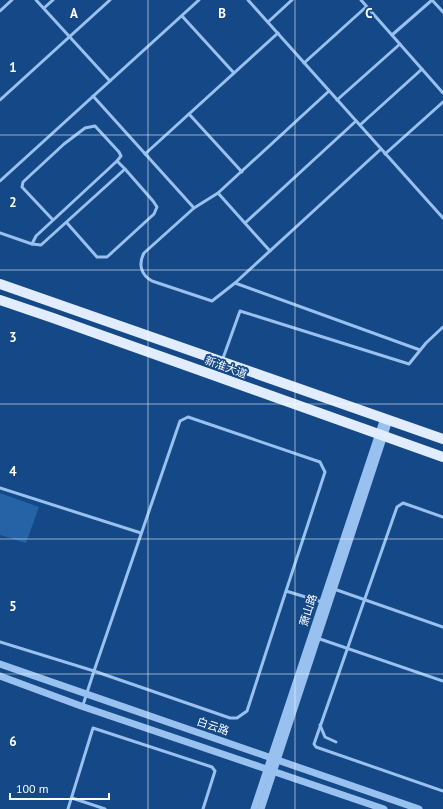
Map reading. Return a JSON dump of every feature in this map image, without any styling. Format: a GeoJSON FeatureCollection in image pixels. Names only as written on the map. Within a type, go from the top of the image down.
{"type":"FeatureCollection","features":[{"type":"Feature","properties":{"kind":"main road","name":"新淮大道"},"geometry":{"type":"LineString","coordinates":[[0,284],[443,439]]}},
{"type":"Feature","properties":{"kind":"main road","name":"新淮大道"},"geometry":{"type":"LineString","coordinates":[[0,300],[443,457]]}},
{"type":"Feature","properties":{"kind":"street","name":"萧山路"},"geometry":{"type":"LineString","coordinates":[[274,758],[318,638],[326,603],[334,590],[386,419]]}},
{"type":"Feature","properties":{"kind":"street","name":"萧山路"},"geometry":{"type":"LineString","coordinates":[[261,809],[274,758],[381,435]]}},
{"type":"Feature","properties":{"kind":"street","name":"白云路"},"geometry":{"type":"LineString","coordinates":[[0,664],[419,809]]}},
{"type":"Feature","properties":{"kind":"street"},"geometry":{"type":"LineString","coordinates":[[0,676],[384,809]]}},
{"type":"Feature","properties":{"kind":"street","name":"萧山路"},"geometry":{"type":"LineString","coordinates":[[254,809],[271,770]]}},
{"type":"Feature","properties":{"kind":"lane"},"geometry":{"type":"LineString","coordinates":[[0,11],[12,0]]}},
{"type":"Feature","properties":{"kind":"lane"},"geometry":{"type":"LineString","coordinates":[[36,0],[110,81]]}},
{"type":"Feature","properties":{"kind":"lane"},"geometry":{"type":"LineString","coordinates":[[44,8],[53,0]]}},
{"type":"Feature","properties":{"kind":"lane"},"geometry":{"type":"LineString","coordinates":[[0,100],[110,0]]}},
{"type":"Feature","properties":{"kind":"lane"},"geometry":{"type":"LineString","coordinates":[[0,182],[199,0]]}},
{"type":"Feature","properties":{"kind":"lane"},"geometry":{"type":"LineString","coordinates":[[248,0],[443,218]]}},
{"type":"Feature","properties":{"kind":"lane"},"geometry":{"type":"LineString","coordinates":[[268,22],[292,0]]}},
{"type":"Feature","properties":{"kind":"lane"},"geometry":{"type":"LineString","coordinates":[[360,0],[443,93]]}},
{"type":"Feature","properties":{"kind":"lane"},"geometry":{"type":"LineString","coordinates":[[392,35],[432,0],[443,12]]}},
{"type":"Feature","properties":{"kind":"lane"},"geometry":{"type":"LineString","coordinates":[[304,63],[366,7]]}},
{"type":"Feature","properties":{"kind":"lane"},"geometry":{"type":"LineString","coordinates":[[182,16],[234,73]]}},
{"type":"Feature","properties":{"kind":"lane"},"geometry":{"type":"LineString","coordinates":[[145,154],[278,33]]}},
{"type":"Feature","properties":{"kind":"lane"},"geometry":{"type":"LineString","coordinates":[[337,100],[400,44]]}},
{"type":"Feature","properties":{"kind":"lane"},"geometry":{"type":"LineString","coordinates":[[360,125],[422,69]]}},
{"type":"Feature","properties":{"kind":"lane"},"geometry":{"type":"LineString","coordinates":[[329,91],[218,194],[194,208],[144,253],[141,259],[143,274],[152,281],[212,301],[235,283],[381,148]]}},
{"type":"Feature","properties":{"kind":"lane"},"geometry":{"type":"LineString","coordinates":[[93,96],[194,208]]}},
{"type":"Feature","properties":{"kind":"lane"},"geometry":{"type":"LineString","coordinates":[[385,154],[443,102]]}},
{"type":"Feature","properties":{"kind":"lane"},"geometry":{"type":"LineString","coordinates":[[189,114],[242,172]]}},
{"type":"Feature","properties":{"kind":"lane"},"geometry":{"type":"LineString","coordinates":[[245,223],[356,121]]}},
{"type":"Feature","properties":{"kind":"lane"},"geometry":{"type":"LineString","coordinates":[[32,244],[36,236],[52,220],[121,156],[95,126],[85,128],[64,144],[23,182],[22,187],[52,220]]}},
{"type":"Feature","properties":{"kind":"lane"},"geometry":{"type":"LineString","coordinates":[[67,223],[98,258],[107,256],[154,214],[156,207],[153,201],[117,161]]}},
{"type":"Feature","properties":{"kind":"lane"},"geometry":{"type":"LineString","coordinates":[[0,233],[32,244],[41,245],[125,170]]}},
{"type":"Feature","properties":{"kind":"lane"},"geometry":{"type":"LineString","coordinates":[[218,194],[270,251]]}},
{"type":"Feature","properties":{"kind":"lane"},"geometry":{"type":"LineString","coordinates":[[235,283],[420,350]]}},
{"type":"Feature","properties":{"kind":"lane"},"geometry":{"type":"LineString","coordinates":[[222,361],[240,311],[409,364],[420,350],[443,327]]}},
{"type":"Feature","properties":{"kind":"lane"},"geometry":{"type":"LineString","coordinates":[[0,642],[94,671],[230,718],[237,718],[247,711],[325,472],[320,462],[188,417],[180,421],[94,671],[83,706]]}},
{"type":"Feature","properties":{"kind":"lane"},"geometry":{"type":"LineString","coordinates":[[0,488],[141,533]]}},
{"type":"Feature","properties":{"kind":"lane"},"geometry":{"type":"LineString","coordinates":[[443,517],[403,503],[397,507],[314,742],[316,746],[443,791]]}},
{"type":"Feature","properties":{"kind":"lane"},"geometry":{"type":"LineString","coordinates":[[334,590],[443,627]]}},
{"type":"Feature","properties":{"kind":"lane"},"geometry":{"type":"LineString","coordinates":[[286,591],[326,603]]}},
{"type":"Feature","properties":{"kind":"lane"},"geometry":{"type":"LineString","coordinates":[[318,638],[443,681]]}},
{"type":"Feature","properties":{"kind":"lane"},"geometry":{"type":"LineString","coordinates":[[320,725],[325,737],[336,742]]}},
{"type":"Feature","properties":{"kind":"lane"},"geometry":{"type":"LineString","coordinates":[[68,809],[93,728],[212,767],[215,771],[202,809]]}},
{"type":"Feature","properties":{"kind":"lane"},"geometry":{"type":"LineString","coordinates":[[72,798],[105,809]]}},
{"type":"Feature","properties":{"kind":"shaded area"},"geometry":{"type":"Polygon","coordinates":[[[0,493],[39,507],[26,543],[0,535],[0,493]]]}}]}
